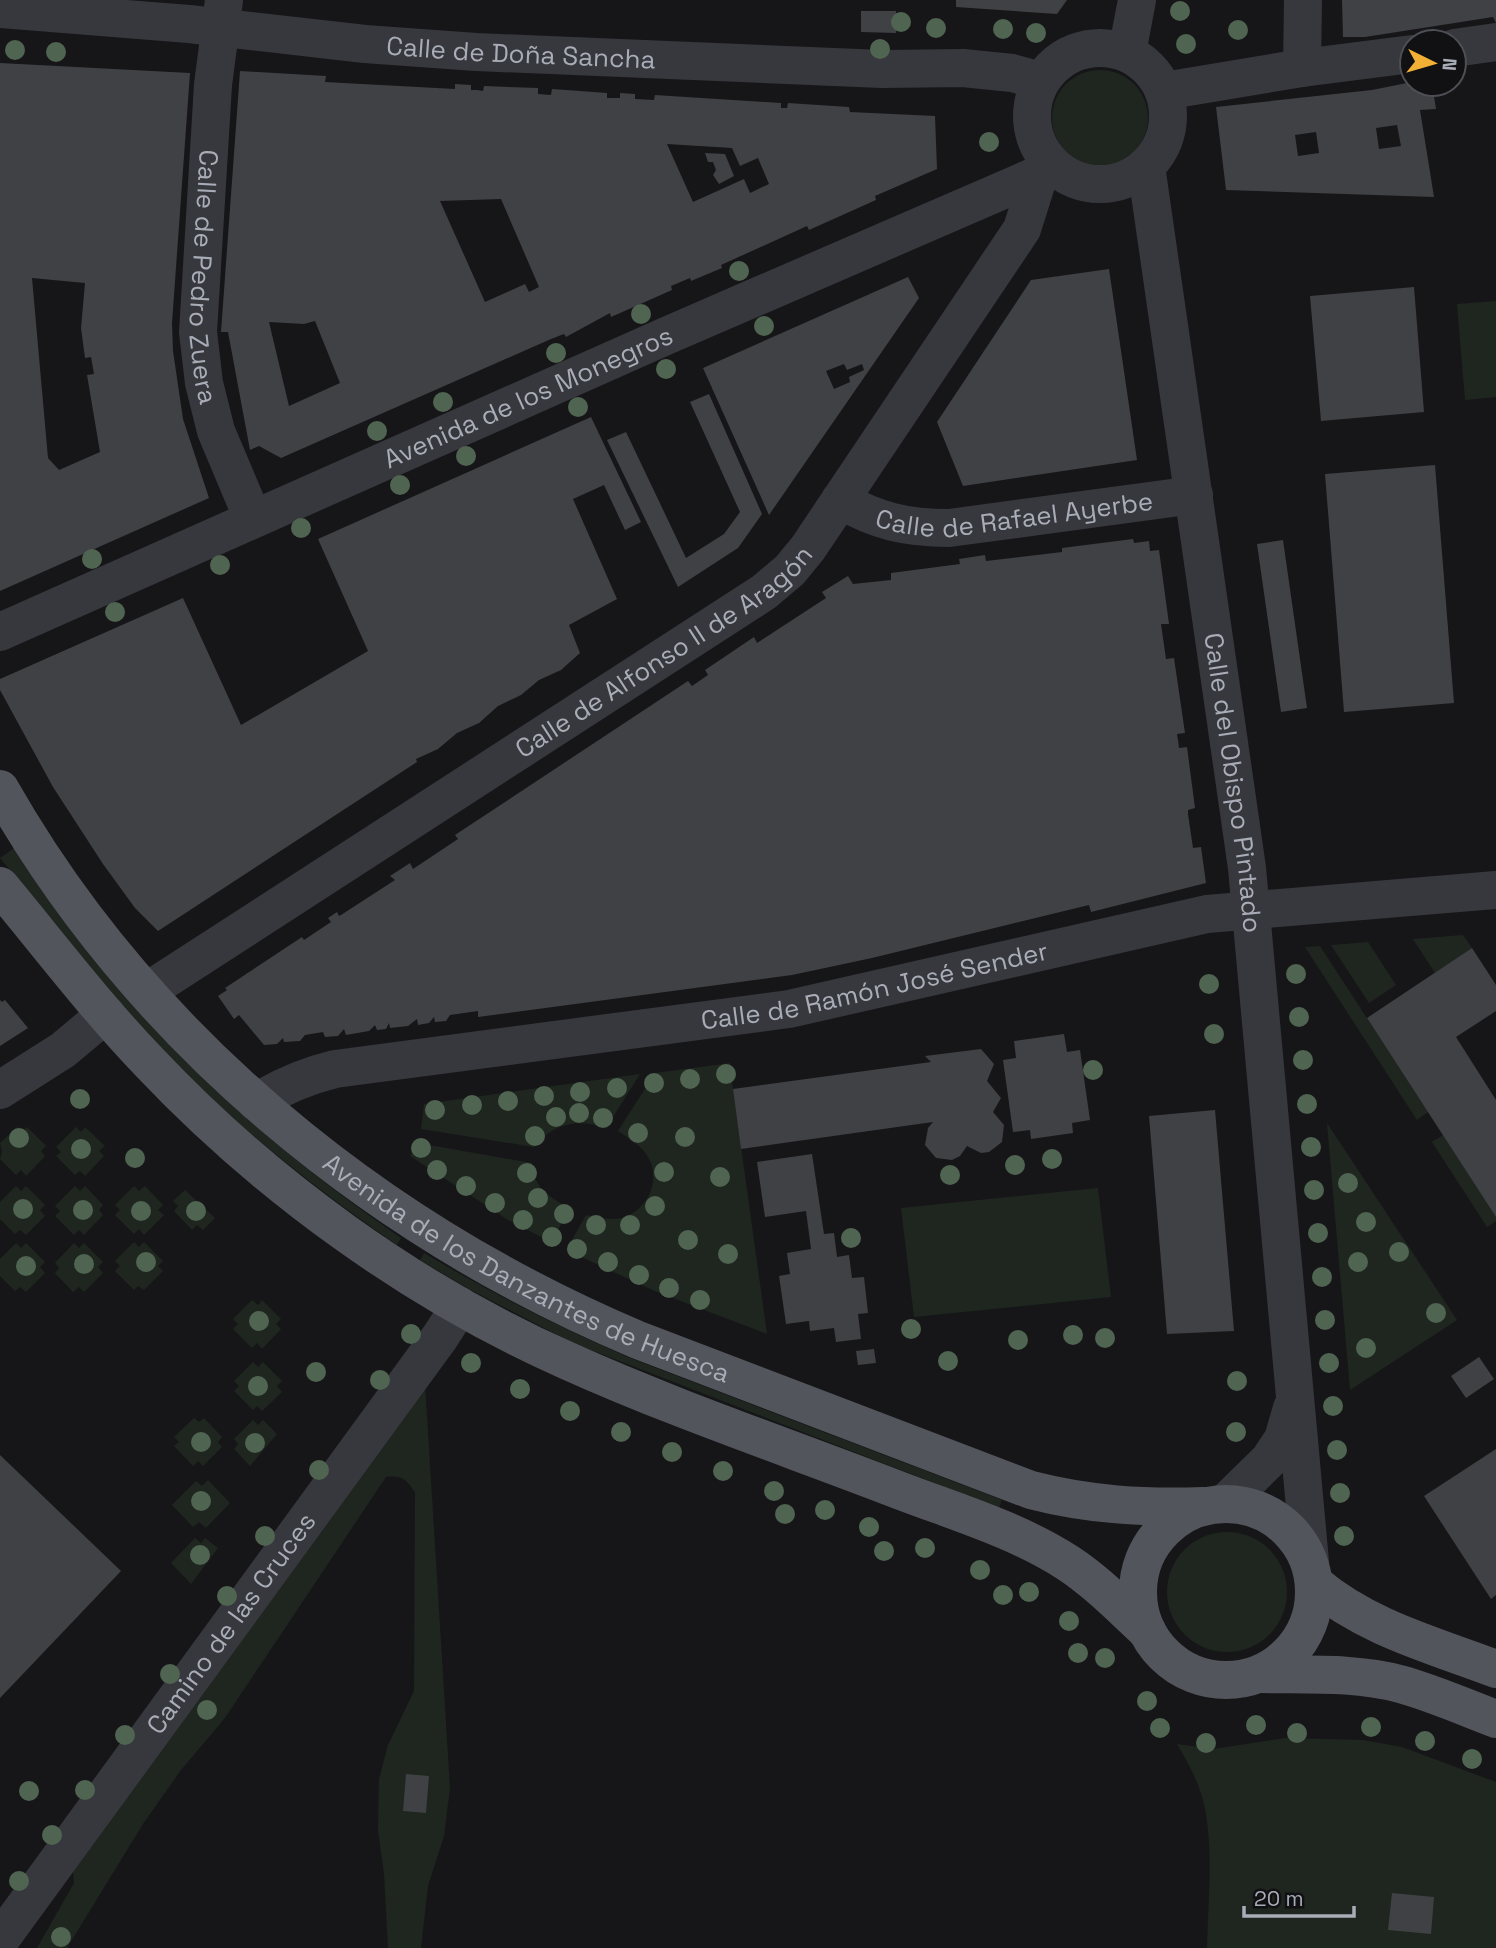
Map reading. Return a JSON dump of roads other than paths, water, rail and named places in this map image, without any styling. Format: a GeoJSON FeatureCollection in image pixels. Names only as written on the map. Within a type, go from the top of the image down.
{"type":"FeatureCollection","features":[{"type":"Feature","properties":{"kind":"main road","name":"Avenida de los Danzantes de Huesca"},"geometry":{"type":"LineString","coordinates":[[0,789],[36,848],[86,919],[183,1033],[256,1102],[330,1163],[414,1223],[483,1265],[585,1318],[1031,1490],[1072,1500],[1127,1507],[1214,1505]]}},
{"type":"Feature","properties":{"kind":"main road","name":"Avenida de los Danzantes de Huesca"},"geometry":{"type":"LineString","coordinates":[[0,886],[106,1014],[188,1101],[265,1170],[370,1248],[460,1306],[512,1335],[620,1384],[1022,1539],[1067,1563],[1088,1578],[1147,1631]]}},
{"type":"Feature","properties":{"kind":"main road"},"geometry":{"type":"LineString","coordinates":[[1261,1674],[1280,1662],[1296,1646],[1307,1628],[1313,1606],[1312,1573],[1300,1543],[1285,1526],[1267,1513],[1247,1506],[1214,1505],[1183,1515],[1165,1529],[1151,1546],[1142,1566],[1138,1588],[1140,1610],[1147,1631],[1160,1650],[1176,1664],[1196,1675],[1217,1680],[1261,1674],[1348,1676],[1382,1680],[1424,1691],[1496,1719]]}},
{"type":"Feature","properties":{"kind":"main road"},"geometry":{"type":"LineString","coordinates":[[1312,1573],[1349,1610],[1371,1622],[1496,1669]]}},
{"type":"Feature","properties":{"kind":"street"},"geometry":{"type":"LineString","coordinates":[[1127,53],[1137,0]]}},
{"type":"Feature","properties":{"kind":"street"},"geometry":{"type":"LineString","coordinates":[[1302,68],[1303,0]]}},
{"type":"Feature","properties":{"kind":"street","name":"Calle de Doña Sancha"},"geometry":{"type":"LineString","coordinates":[[0,9],[222,14],[365,44],[882,69],[963,68],[1012,73],[1041,81]]}},
{"type":"Feature","properties":{"kind":"street","name":"Calle de Pedro Zuera"},"geometry":{"type":"LineString","coordinates":[[222,14],[213,85],[198,332],[204,383],[216,431],[253,519]]}},
{"type":"Feature","properties":{"kind":"street"},"geometry":{"type":"LineString","coordinates":[[1468,46],[1496,42]]}},
{"type":"Feature","properties":{"kind":"street"},"geometry":{"type":"LineString","coordinates":[[1088,48],[1108,48],[1127,53],[1142,62],[1155,75],[1164,91],[1168,111],[1166,131],[1158,150],[1146,166],[1130,177],[1111,183],[1091,183],[1047,171],[1045,156],[1033,127],[1032,111],[1041,81],[1062,60],[1088,48]]}},
{"type":"Feature","properties":{"kind":"street"},"geometry":{"type":"LineString","coordinates":[[1164,91],[1302,68],[1398,56]]}},
{"type":"Feature","properties":{"kind":"street","name":"Calle del Obispo Pintado"},"geometry":{"type":"LineString","coordinates":[[1146,166],[1252,909],[1294,1403],[1312,1573]]}},
{"type":"Feature","properties":{"kind":"street","name":"Avenida de los Monegros"},"geometry":{"type":"LineString","coordinates":[[0,632],[666,336],[1047,171]]}},
{"type":"Feature","properties":{"kind":"street","name":"Calle de Alfonso II de Aragón"},"geometry":{"type":"LineString","coordinates":[[146,992],[764,592],[796,563],[1022,229],[1047,171]]}},
{"type":"Feature","properties":{"kind":"street","name":"Calle de Rafael Ayerbe"},"geometry":{"type":"LineString","coordinates":[[840,500],[891,523],[920,528],[949,528],[1194,495]]}},
{"type":"Feature","properties":{"kind":"street","name":"Calle de Ramón José Sender"},"geometry":{"type":"LineString","coordinates":[[256,1102],[282,1087],[335,1069],[789,1009],[1207,914],[1496,890]]}},
{"type":"Feature","properties":{"kind":"street"},"geometry":{"type":"LineString","coordinates":[[0,1090],[63,1049],[106,1014]]}},
{"type":"Feature","properties":{"kind":"street","name":"Camino de las Cruces"},"geometry":{"type":"LineString","coordinates":[[0,1940],[460,1306]]}},
{"type":"Feature","properties":{"kind":"street","name":"Calle del Obispo Pintado"},"geometry":{"type":"LineString","coordinates":[[1214,1505],[1269,1460],[1283,1439],[1294,1403]]}}]}
